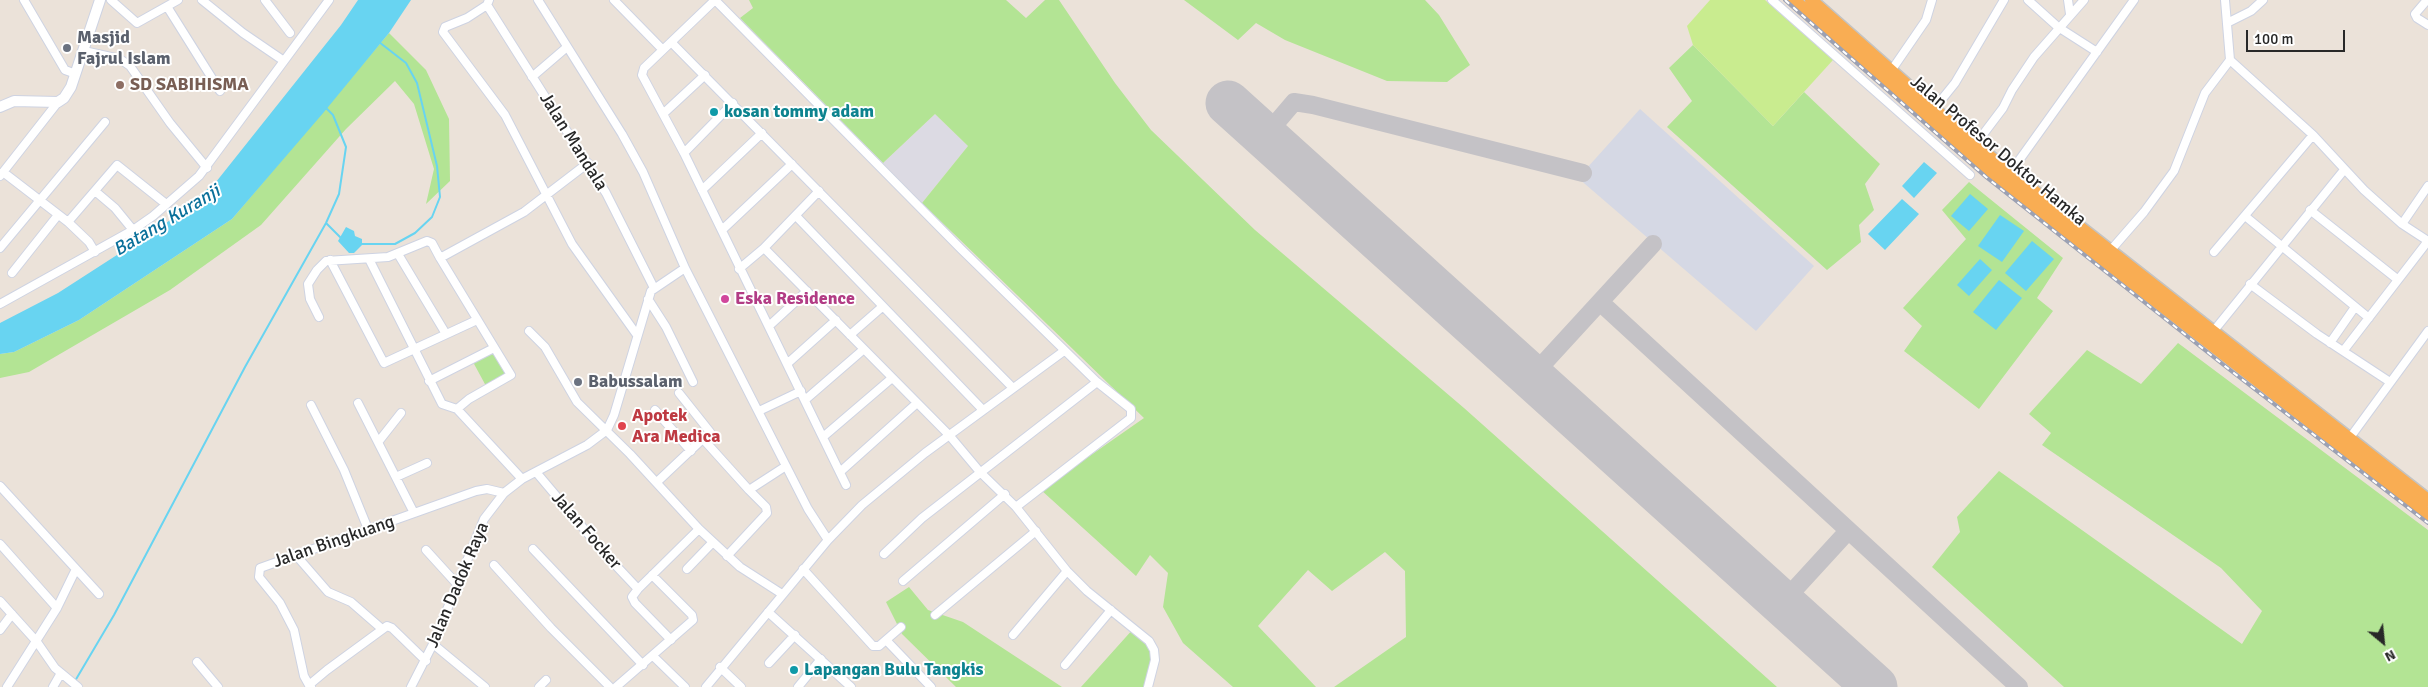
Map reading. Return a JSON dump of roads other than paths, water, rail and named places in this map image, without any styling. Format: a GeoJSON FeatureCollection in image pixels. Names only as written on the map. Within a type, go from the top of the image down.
{"type":"FeatureCollection","features":[{"type":"Feature","properties":{"kind":"highway"},"geometry":{"type":"LineString","coordinates":[[1794,0],[1828,23]]}},
{"type":"Feature","properties":{"kind":"highway"},"geometry":{"type":"LineString","coordinates":[[1810,0],[1828,23]]}},
{"type":"Feature","properties":{"kind":"highway","name":"Jalan Profesor Doktor Hamka"},"geometry":{"type":"LineString","coordinates":[[1828,23],[1891,71],[1975,145],[2010,173],[2047,209],[2156,295]]}},
{"type":"Feature","properties":{"kind":"highway","name":"Jalan Profesor Doktor Hamka"},"geometry":{"type":"LineString","coordinates":[[1828,23],[1987,169],[2110,251],[2156,295]]}},
{"type":"Feature","properties":{"kind":"highway"},"geometry":{"type":"LineString","coordinates":[[2156,295],[2212,333],[2269,384]]}},
{"type":"Feature","properties":{"kind":"highway"},"geometry":{"type":"LineString","coordinates":[[2156,295],[2288,399],[2428,514]]}},
{"type":"Feature","properties":{"kind":"highway"},"geometry":{"type":"LineString","coordinates":[[2288,399],[2349,439],[2428,500]]}},
{"type":"Feature","properties":{"kind":"street"},"geometry":{"type":"LineString","coordinates":[[24,0],[65,70],[76,74]]}},
{"type":"Feature","properties":{"kind":"street"},"geometry":{"type":"LineString","coordinates":[[95,252],[89,242],[68,222],[39,199],[2,174],[58,102],[70,90],[100,0]]}},
{"type":"Feature","properties":{"kind":"street"},"geometry":{"type":"LineString","coordinates":[[111,0],[137,24],[168,8],[178,0]]}},
{"type":"Feature","properties":{"kind":"street"},"geometry":{"type":"LineString","coordinates":[[202,0],[242,33],[284,61]]}},
{"type":"Feature","properties":{"kind":"street"},"geometry":{"type":"LineString","coordinates":[[265,0],[290,33]]}},
{"type":"Feature","properties":{"kind":"street"},"geometry":{"type":"LineString","coordinates":[[538,0],[622,134],[643,172],[685,268],[814,520],[828,540]]}},
{"type":"Feature","properties":{"kind":"street"},"geometry":{"type":"LineString","coordinates":[[614,0],[662,49]]}},
{"type":"Feature","properties":{"kind":"street"},"geometry":{"type":"LineString","coordinates":[[846,485],[684,153],[664,113],[642,76],[644,68],[662,49],[715,0],[961,250],[1064,351],[1130,410],[1131,418],[1016,507]]}},
{"type":"Feature","properties":{"kind":"street"},"geometry":{"type":"LineString","coordinates":[[1772,0],[1970,174]]}},
{"type":"Feature","properties":{"kind":"street"},"geometry":{"type":"LineString","coordinates":[[1891,71],[1926,20],[1932,0]]}},
{"type":"Feature","properties":{"kind":"street"},"geometry":{"type":"LineString","coordinates":[[1934,108],[1955,83],[2004,0]]}},
{"type":"Feature","properties":{"kind":"street"},"geometry":{"type":"LineString","coordinates":[[2028,0],[2058,27],[2097,52]]}},
{"type":"Feature","properties":{"kind":"street"},"geometry":{"type":"LineString","coordinates":[[2068,0],[2070,14]]}},
{"type":"Feature","properties":{"kind":"street"},"geometry":{"type":"LineString","coordinates":[[1975,145],[2003,108],[2012,90],[2034,57],[2058,27],[2084,0]]}},
{"type":"Feature","properties":{"kind":"street"},"geometry":{"type":"LineString","coordinates":[[2010,173],[2134,0]]}},
{"type":"Feature","properties":{"kind":"street"},"geometry":{"type":"LineString","coordinates":[[2110,251],[2144,212],[2174,172],[2205,93],[2230,60],[2225,0]]}},
{"type":"Feature","properties":{"kind":"street"},"geometry":{"type":"LineString","coordinates":[[2227,23],[2251,11],[2262,0]]}},
{"type":"Feature","properties":{"kind":"street"},"geometry":{"type":"LineString","coordinates":[[2426,0],[2415,14],[2417,18],[2428,25]]}},
{"type":"Feature","properties":{"kind":"street"},"geometry":{"type":"LineString","coordinates":[[0,304],[133,230],[207,168],[325,1]]}},
{"type":"Feature","properties":{"kind":"street"},"geometry":{"type":"LineString","coordinates":[[488,2],[467,18],[445,27],[443,32],[505,115],[572,244],[637,335]]}},
{"type":"Feature","properties":{"kind":"street","name":"Jalan Mandala"},"geometry":{"type":"LineString","coordinates":[[488,2],[532,77],[588,162],[654,288]]}},
{"type":"Feature","properties":{"kind":"street"},"geometry":{"type":"LineString","coordinates":[[168,8],[220,91]]}},
{"type":"Feature","properties":{"kind":"street"},"geometry":{"type":"LineString","coordinates":[[671,42],[705,74],[1013,388]]}},
{"type":"Feature","properties":{"kind":"street"},"geometry":{"type":"LineString","coordinates":[[532,77],[567,47]]}},
{"type":"Feature","properties":{"kind":"street"},"geometry":{"type":"LineString","coordinates":[[84,51],[117,58],[126,63],[170,123],[207,168]]}},
{"type":"Feature","properties":{"kind":"street"},"geometry":{"type":"LineString","coordinates":[[2230,60],[2313,135],[2344,170],[2402,224],[2428,241],[2344,350]]}},
{"type":"Feature","properties":{"kind":"street"},"geometry":{"type":"LineString","coordinates":[[664,113],[705,74]]}},
{"type":"Feature","properties":{"kind":"street"},"geometry":{"type":"LineString","coordinates":[[0,107],[14,101],[58,102]]}},
{"type":"Feature","properties":{"kind":"street"},"geometry":{"type":"LineString","coordinates":[[684,153],[733,103]]}},
{"type":"Feature","properties":{"kind":"street"},"geometry":{"type":"LineString","coordinates":[[0,248],[105,122]]}},
{"type":"Feature","properties":{"kind":"street"},"geometry":{"type":"LineString","coordinates":[[702,190],[762,133]]}},
{"type":"Feature","properties":{"kind":"street"},"geometry":{"type":"LineString","coordinates":[[2214,252],[2313,135]]}},
{"type":"Feature","properties":{"kind":"street"},"geometry":{"type":"LineString","coordinates":[[440,258],[524,212],[588,162]]}},
{"type":"Feature","properties":{"kind":"street"},"geometry":{"type":"LineString","coordinates":[[722,230],[792,164]]}},
{"type":"Feature","properties":{"kind":"street"},"geometry":{"type":"LineString","coordinates":[[68,222],[114,166],[118,165],[166,204]]}},
{"type":"Feature","properties":{"kind":"street"},"geometry":{"type":"LineString","coordinates":[[2212,333],[2344,170]]}},
{"type":"Feature","properties":{"kind":"street"},"geometry":{"type":"LineString","coordinates":[[2402,224],[2427,190]]}},
{"type":"Feature","properties":{"kind":"street"},"geometry":{"type":"LineString","coordinates":[[95,191],[115,208],[133,230]]}},
{"type":"Feature","properties":{"kind":"street"},"geometry":{"type":"LineString","coordinates":[[739,269],[764,248],[819,191]]}},
{"type":"Feature","properties":{"kind":"street"},"geometry":{"type":"LineString","coordinates":[[2310,210],[2397,279]]}},
{"type":"Feature","properties":{"kind":"street"},"geometry":{"type":"LineString","coordinates":[[12,273],[58,215]]}},
{"type":"Feature","properties":{"kind":"street"},"geometry":{"type":"LineString","coordinates":[[796,216],[983,410]]}},
{"type":"Feature","properties":{"kind":"street"},"geometry":{"type":"LineString","coordinates":[[2245,216],[2369,318]]}},
{"type":"Feature","properties":{"kind":"street"},"geometry":{"type":"LineString","coordinates":[[320,317],[310,299],[308,284],[321,265],[330,260],[369,259],[398,254],[427,241],[432,243],[510,376],[469,399],[457,410]]}},
{"type":"Feature","properties":{"kind":"street"},"geometry":{"type":"LineString","coordinates":[[764,248],[949,435],[980,472],[1005,494],[1036,530],[1067,571],[1145,637],[1151,644],[1155,660],[1148,687]]}},
{"type":"Feature","properties":{"kind":"street"},"geometry":{"type":"LineString","coordinates":[[398,254],[446,334]]}},
{"type":"Feature","properties":{"kind":"street"},"geometry":{"type":"LineString","coordinates":[[369,259],[442,404],[457,410],[522,479]]}},
{"type":"Feature","properties":{"kind":"street"},"geometry":{"type":"LineString","coordinates":[[330,260],[383,363],[387,364],[477,320]]}},
{"type":"Feature","properties":{"kind":"street"},"geometry":{"type":"LineString","coordinates":[[608,430],[648,299],[654,288],[685,268]]}},
{"type":"Feature","properties":{"kind":"street"},"geometry":{"type":"LineString","coordinates":[[2250,284],[2330,343],[2344,350],[2390,382]]}},
{"type":"Feature","properties":{"kind":"street"},"geometry":{"type":"LineString","coordinates":[[769,326],[807,291]]}},
{"type":"Feature","properties":{"kind":"street"},"geometry":{"type":"LineString","coordinates":[[648,299],[662,320],[693,382]]}},
{"type":"Feature","properties":{"kind":"street"},"geometry":{"type":"LineString","coordinates":[[850,335],[882,307]]}},
{"type":"Feature","properties":{"kind":"street"},"geometry":{"type":"LineString","coordinates":[[2330,343],[2355,307]]}},
{"type":"Feature","properties":{"kind":"street"},"geometry":{"type":"LineString","coordinates":[[788,363],[836,320]]}},
{"type":"Feature","properties":{"kind":"street"},"geometry":{"type":"LineString","coordinates":[[529,331],[545,347],[578,402],[608,430],[699,529],[727,556],[751,575],[782,594]]}},
{"type":"Feature","properties":{"kind":"street"},"geometry":{"type":"LineString","coordinates":[[2349,439],[2428,332]]}},
{"type":"Feature","properties":{"kind":"street"},"geometry":{"type":"LineString","coordinates":[[429,381],[494,348]]}},
{"type":"Feature","properties":{"kind":"street"},"geometry":{"type":"LineString","coordinates":[[805,400],[864,349]]}},
{"type":"Feature","properties":{"kind":"street"},"geometry":{"type":"LineString","coordinates":[[706,687],[720,667],[828,540],[891,480],[1064,351]]}},
{"type":"Feature","properties":{"kind":"street"},"geometry":{"type":"LineString","coordinates":[[823,437],[892,378]]}},
{"type":"Feature","properties":{"kind":"street"},"geometry":{"type":"LineString","coordinates":[[884,554],[922,518],[1097,382]]}},
{"type":"Feature","properties":{"kind":"street"},"geometry":{"type":"LineString","coordinates":[[759,411],[801,391]]}},
{"type":"Feature","properties":{"kind":"street"},"geometry":{"type":"LineString","coordinates":[[657,482],[709,433],[710,429],[679,394]]}},
{"type":"Feature","properties":{"kind":"street"},"geometry":{"type":"LineString","coordinates":[[358,403],[414,513]]}},
{"type":"Feature","properties":{"kind":"street"},"geometry":{"type":"LineString","coordinates":[[840,472],[917,403]]}},
{"type":"Feature","properties":{"kind":"street"},"geometry":{"type":"LineString","coordinates":[[311,405],[344,470],[368,529]]}},
{"type":"Feature","properties":{"kind":"street"},"geometry":{"type":"LineString","coordinates":[[655,410],[691,450]]}},
{"type":"Feature","properties":{"kind":"street"},"geometry":{"type":"LineString","coordinates":[[378,441],[401,413]]}},
{"type":"Feature","properties":{"kind":"street","name":"Jalan Dadok Raya"},"geometry":{"type":"LineString","coordinates":[[411,687],[426,661],[456,583],[484,518],[504,493],[522,479],[596,440],[608,430]]}},
{"type":"Feature","properties":{"kind":"street"},"geometry":{"type":"LineString","coordinates":[[703,439],[766,507],[767,513],[727,556]]}},
{"type":"Feature","properties":{"kind":"street"},"geometry":{"type":"LineString","coordinates":[[396,477],[427,463]]}},
{"type":"Feature","properties":{"kind":"street"},"geometry":{"type":"LineString","coordinates":[[749,490],[786,466]]}},
{"type":"Feature","properties":{"kind":"street","name":"Jalan Focker"},"geometry":{"type":"LineString","coordinates":[[536,472],[606,555],[638,589]]}},
{"type":"Feature","properties":{"kind":"street"},"geometry":{"type":"LineString","coordinates":[[0,486],[99,594]]}},
{"type":"Feature","properties":{"kind":"street","name":"Jalan Bingkuang"},"geometry":{"type":"LineString","coordinates":[[310,686],[304,676],[298,645],[290,620],[258,574],[260,568],[476,491],[487,489],[504,493]]}},
{"type":"Feature","properties":{"kind":"street"},"geometry":{"type":"LineString","coordinates":[[903,581],[1005,494]]}},
{"type":"Feature","properties":{"kind":"street"},"geometry":{"type":"LineString","coordinates":[[671,640],[633,601],[633,594],[699,529]]}},
{"type":"Feature","properties":{"kind":"street"},"geometry":{"type":"LineString","coordinates":[[935,615],[1036,530]]}},
{"type":"Feature","properties":{"kind":"street"},"geometry":{"type":"LineString","coordinates":[[687,569],[713,542]]}},
{"type":"Feature","properties":{"kind":"street"},"geometry":{"type":"LineString","coordinates":[[0,544],[57,608]]}},
{"type":"Feature","properties":{"kind":"street"},"geometry":{"type":"LineString","coordinates":[[533,549],[643,665]]}},
{"type":"Feature","properties":{"kind":"street"},"geometry":{"type":"LineString","coordinates":[[426,550],[456,583]]}},
{"type":"Feature","properties":{"kind":"street"},"geometry":{"type":"LineString","coordinates":[[295,554],[322,587],[331,594],[351,602],[382,629]]}},
{"type":"Feature","properties":{"kind":"street"},"geometry":{"type":"LineString","coordinates":[[494,565],[551,628],[610,687]]}},
{"type":"Feature","properties":{"kind":"street"},"geometry":{"type":"LineString","coordinates":[[8,687],[57,608],[76,569]]}},
{"type":"Feature","properties":{"kind":"street"},"geometry":{"type":"LineString","coordinates":[[803,569],[873,646],[877,647],[901,627]]}},
{"type":"Feature","properties":{"kind":"street"},"geometry":{"type":"LineString","coordinates":[[1013,635],[1067,571]]}},
{"type":"Feature","properties":{"kind":"street"},"geometry":{"type":"LineString","coordinates":[[616,687],[692,622],[693,617],[652,575]]}},
{"type":"Feature","properties":{"kind":"street"},"geometry":{"type":"LineString","coordinates":[[0,601],[37,642],[63,675],[78,687]]}},
{"type":"Feature","properties":{"kind":"street"},"geometry":{"type":"LineString","coordinates":[[1065,665],[1111,610]]}},
{"type":"Feature","properties":{"kind":"street"},"geometry":{"type":"LineString","coordinates":[[768,612],[851,687]]}},
{"type":"Feature","properties":{"kind":"street"},"geometry":{"type":"LineString","coordinates":[[0,630],[12,614]]}},
{"type":"Feature","properties":{"kind":"street"},"geometry":{"type":"LineString","coordinates":[[310,686],[342,657],[382,629],[391,627],[426,661]]}},
{"type":"Feature","properties":{"kind":"street"},"geometry":{"type":"LineString","coordinates":[[769,663],[795,635]]}},
{"type":"Feature","properties":{"kind":"street"},"geometry":{"type":"LineString","coordinates":[[886,640],[931,687]]}},
{"type":"Feature","properties":{"kind":"street"},"geometry":{"type":"LineString","coordinates":[[433,644],[485,687]]}},
{"type":"Feature","properties":{"kind":"street"},"geometry":{"type":"LineString","coordinates":[[653,656],[686,687]]}},
{"type":"Feature","properties":{"kind":"street"},"geometry":{"type":"LineString","coordinates":[[798,687],[821,659]]}},
{"type":"Feature","properties":{"kind":"street"},"geometry":{"type":"LineString","coordinates":[[197,662],[218,687]]}},
{"type":"Feature","properties":{"kind":"street"},"geometry":{"type":"LineString","coordinates":[[720,667],[741,687]]}},
{"type":"Feature","properties":{"kind":"street"},"geometry":{"type":"LineString","coordinates":[[53,687],[63,675]]}},
{"type":"Feature","properties":{"kind":"street"},"geometry":{"type":"LineString","coordinates":[[539,687],[546,680]]}},
{"type":"Feature","properties":{"kind":"water"},"geometry":{"type":"Polygon","coordinates":[[[358,0],[411,0],[389,33],[232,219],[79,320],[14,352],[0,354],[0,323],[58,293],[165,224],[216,182],[341,25],[358,0]]]}},
{"type":"Feature","properties":{"kind":"water"},"geometry":{"type":"Polygon","coordinates":[[[1924,162],[1937,173],[1914,198],[1902,186],[1924,162]]]}},
{"type":"Feature","properties":{"kind":"water"},"geometry":{"type":"Polygon","coordinates":[[[1970,194],[1988,209],[1969,231],[1951,216],[1970,194]]]}},
{"type":"Feature","properties":{"kind":"water"},"geometry":{"type":"Polygon","coordinates":[[[1902,199],[1919,214],[1885,250],[1868,234],[1902,199]]]}},
{"type":"Feature","properties":{"kind":"water"},"geometry":{"type":"Polygon","coordinates":[[[2000,215],[2024,231],[2002,262],[1978,246],[2000,215]]]}},
{"type":"Feature","properties":{"kind":"water"},"geometry":{"type":"Polygon","coordinates":[[[346,227],[354,231],[355,236],[362,239],[362,245],[354,253],[349,253],[338,241],[346,227]]]}},
{"type":"Feature","properties":{"kind":"water"},"geometry":{"type":"Polygon","coordinates":[[[2032,241],[2054,259],[2026,291],[2005,273],[2032,241]]]}},
{"type":"Feature","properties":{"kind":"water"},"geometry":{"type":"Polygon","coordinates":[[[1980,259],[1992,270],[1969,296],[1957,285],[1980,259]]]}},
{"type":"Feature","properties":{"kind":"water"},"geometry":{"type":"Polygon","coordinates":[[[1999,280],[2022,298],[1996,330],[1973,312],[1999,280]]]}},
{"type":"Feature","properties":{"kind":"waterway"},"geometry":{"type":"LineString","coordinates":[[361,244],[395,244],[415,233],[432,217],[440,197],[437,166],[417,83],[406,63],[379,42]]}},
{"type":"Feature","properties":{"kind":"waterway"},"geometry":{"type":"LineString","coordinates":[[75,681],[114,615],[245,367],[326,223],[339,194],[346,147],[333,115],[326,108]]}},
{"type":"Feature","properties":{"kind":"waterway"},"geometry":{"type":"LineString","coordinates":[[326,223],[341,238]]}},
{"type":"Feature","properties":{"kind":"railway"},"geometry":{"type":"LineString","coordinates":[[1785,0],[1986,177],[2230,370],[2428,523]]}},
{"type":"Feature","properties":{"kind":"place","name":"Masjid Fajrul Islam"},"geometry":{"type":"Point","coordinates":[67,48]}},
{"type":"Feature","properties":{"kind":"place","name":"SD SABIHISMA"},"geometry":{"type":"Point","coordinates":[120,85]}},
{"type":"Feature","properties":{"kind":"place","name":"kosan tommy adam"},"geometry":{"type":"Point","coordinates":[714,112]}},
{"type":"Feature","properties":{"kind":"place","name":"Eska Residence"},"geometry":{"type":"Point","coordinates":[725,299]}},
{"type":"Feature","properties":{"kind":"place","name":"Babussalam"},"geometry":{"type":"Point","coordinates":[578,382]}},
{"type":"Feature","properties":{"kind":"place","name":"Apotek Ara Medica"},"geometry":{"type":"Point","coordinates":[622,426]}},
{"type":"Feature","properties":{"kind":"place","name":"Lapangan Bulu Tangkis"},"geometry":{"type":"Point","coordinates":[794,670]}},
{"type":"Feature","properties":{"kind":"water label","name":"Batang Kuranji"},"geometry":{"type":"Point","coordinates":[167,221]}}]}
